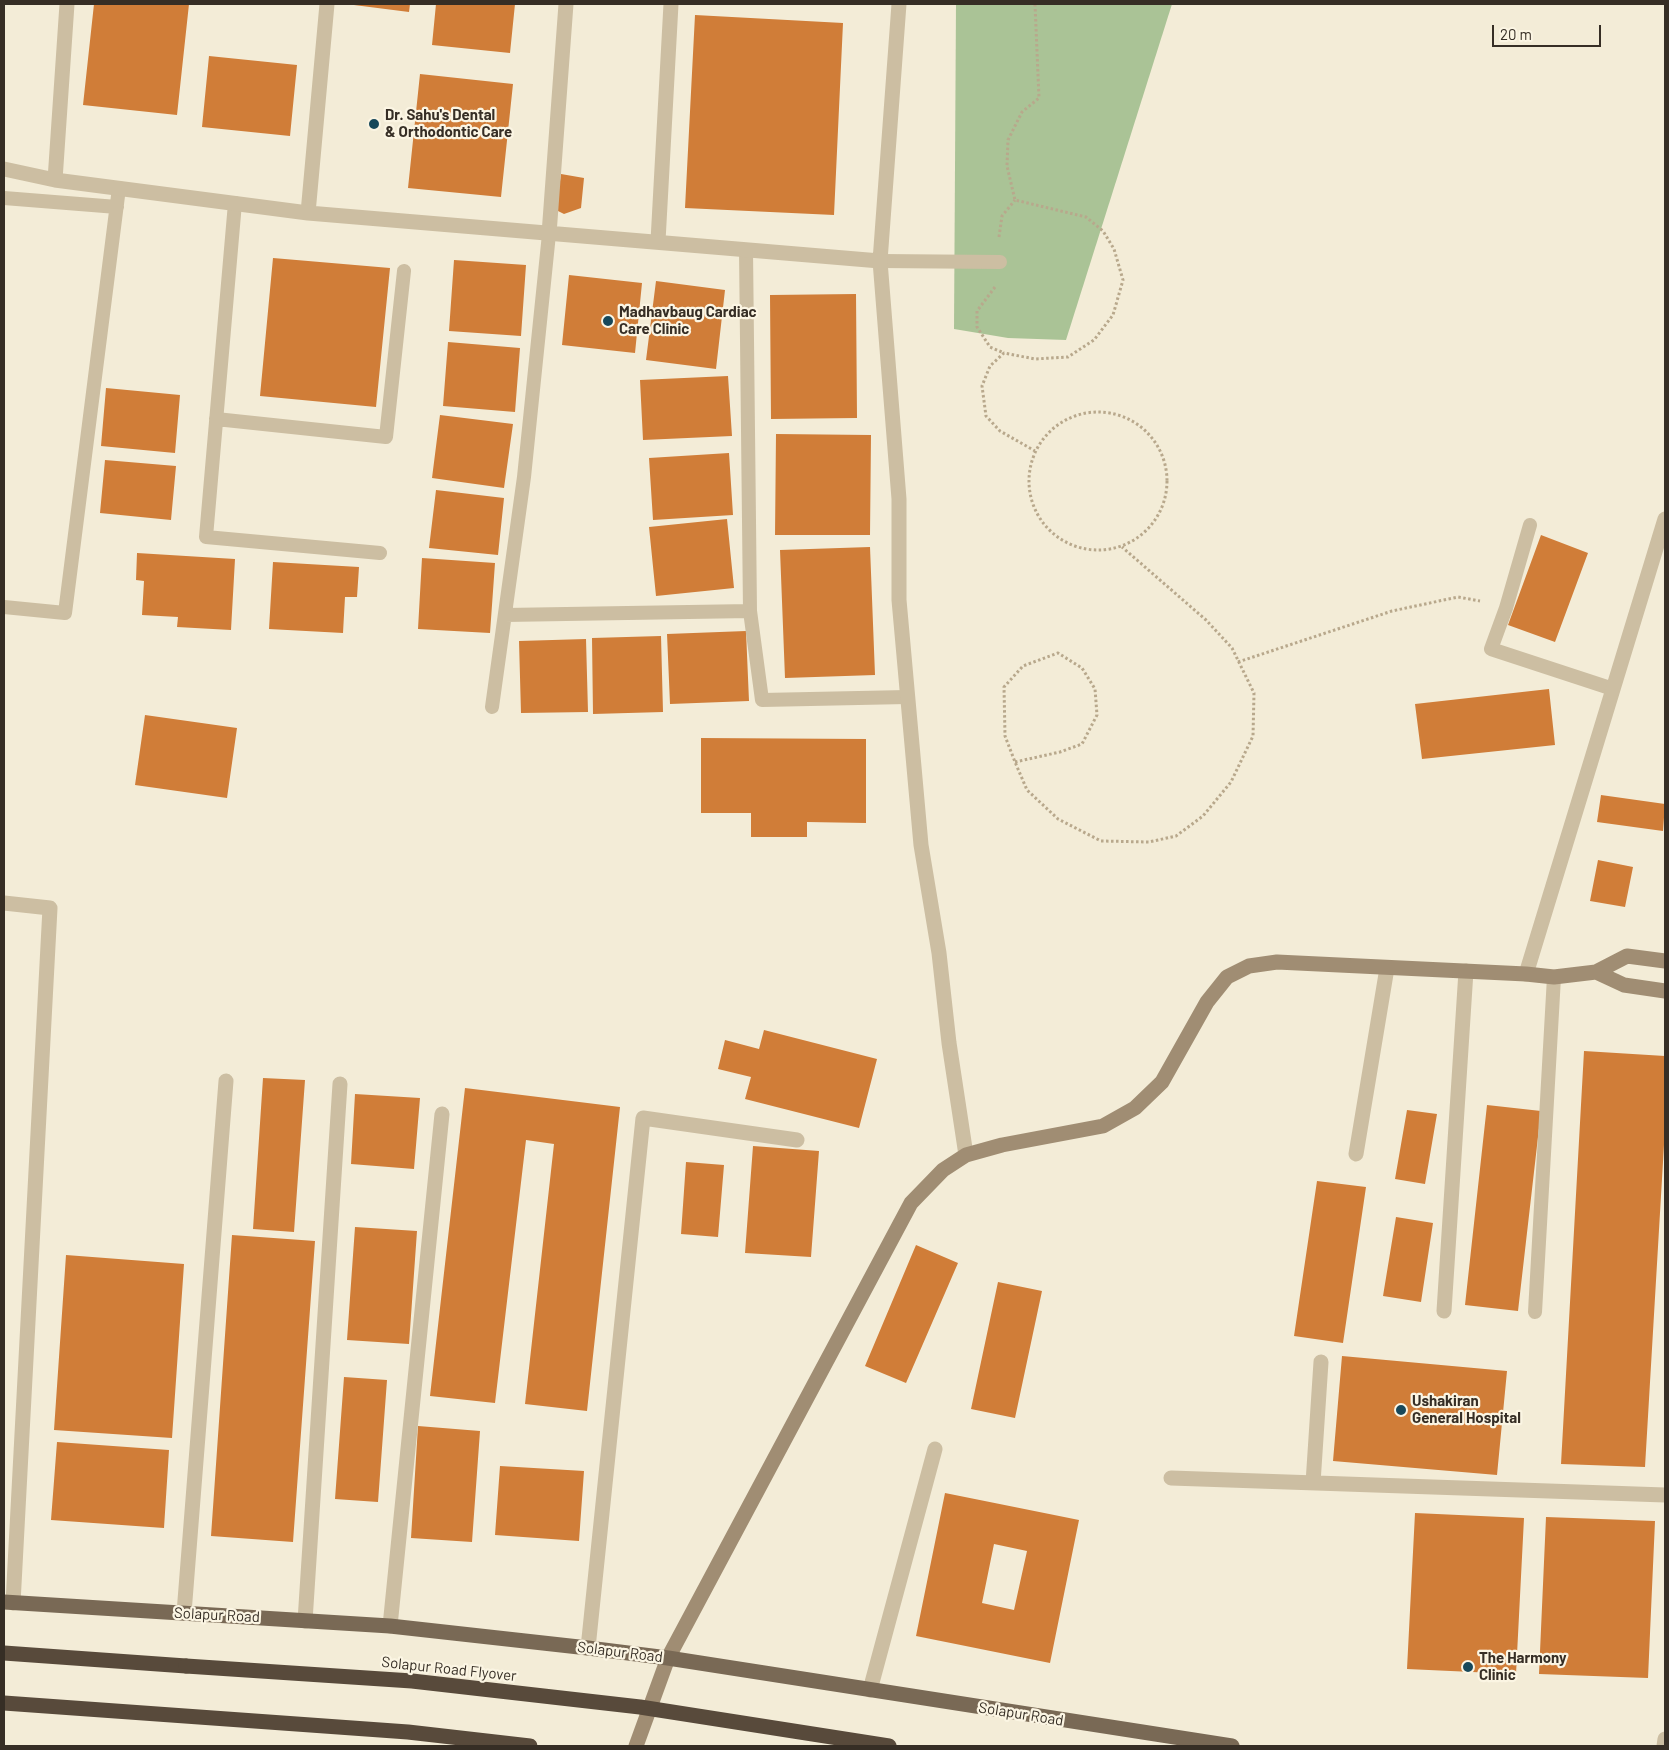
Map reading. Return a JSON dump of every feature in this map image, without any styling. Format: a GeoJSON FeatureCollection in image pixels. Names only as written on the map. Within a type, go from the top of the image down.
{"type":"FeatureCollection","features":[{"type":"Feature","properties":{"kind":"highway","name":"Solapur Road Flyover"},"geometry":{"type":"LineString","coordinates":[[4,1653],[412,1681],[640,1707],[888,1746]]}},
{"type":"Feature","properties":{"kind":"highway"},"geometry":{"type":"LineString","coordinates":[[4,1703],[408,1732],[530,1746]]}},
{"type":"Feature","properties":{"kind":"main road","name":"Solapur Road"},"geometry":{"type":"LineString","coordinates":[[9,1602],[390,1626],[588,1648],[668,1658],[1232,1746]]}},
{"type":"Feature","properties":{"kind":"street"},"geometry":{"type":"LineString","coordinates":[[55,180],[67,4]]}},
{"type":"Feature","properties":{"kind":"street"},"geometry":{"type":"LineString","coordinates":[[308,212],[327,4]]}},
{"type":"Feature","properties":{"kind":"street"},"geometry":{"type":"LineString","coordinates":[[549,234],[566,4]]}},
{"type":"Feature","properties":{"kind":"street"},"geometry":{"type":"LineString","coordinates":[[658,241],[672,4]]}},
{"type":"Feature","properties":{"kind":"street"},"geometry":{"type":"LineString","coordinates":[[899,4],[880,261],[899,499],[899,600],[921,845],[939,953],[949,1044],[966,1155]]}},
{"type":"Feature","properties":{"kind":"street"},"geometry":{"type":"LineString","coordinates":[[4,169],[55,180],[308,212],[880,261]]}},
{"type":"Feature","properties":{"kind":"street"},"geometry":{"type":"LineString","coordinates":[[1526,974],[1665,519]]}},
{"type":"Feature","properties":{"kind":"street"},"geometry":{"type":"LineString","coordinates":[[4,903],[50,908],[9,1602]]}},
{"type":"Feature","properties":{"kind":"street"},"geometry":{"type":"LineString","coordinates":[[636,1746],[668,1658],[911,1203],[943,1170],[966,1155],[1002,1145],[1103,1126],[1135,1108],[1162,1082],[1207,1002],[1227,977],[1248,966],[1277,962],[1554,977],[1596,972],[1626,956],[1665,961]]}},
{"type":"Feature","properties":{"kind":"street"},"geometry":{"type":"LineString","coordinates":[[1356,1154],[1387,968]]}},
{"type":"Feature","properties":{"kind":"street"},"geometry":{"type":"LineString","coordinates":[[1444,1311],[1466,971]]}},
{"type":"Feature","properties":{"kind":"street"},"geometry":{"type":"LineString","coordinates":[[1596,972],[1624,984],[1665,991]]}},
{"type":"Feature","properties":{"kind":"street"},"geometry":{"type":"LineString","coordinates":[[184,1614],[226,1081]]}},
{"type":"Feature","properties":{"kind":"street"},"geometry":{"type":"LineString","coordinates":[[305,1621],[340,1084]]}},
{"type":"Feature","properties":{"kind":"street"},"geometry":{"type":"LineString","coordinates":[[390,1626],[442,1114]]}},
{"type":"Feature","properties":{"kind":"street"},"geometry":{"type":"LineString","coordinates":[[588,1648],[643,1118],[797,1140]]}},
{"type":"Feature","properties":{"kind":"street"},"geometry":{"type":"LineString","coordinates":[[1313,1483],[1321,1362]]}},
{"type":"Feature","properties":{"kind":"street"},"geometry":{"type":"LineString","coordinates":[[870,1690],[935,1449]]}},
{"type":"Feature","properties":{"kind":"street"},"geometry":{"type":"LineString","coordinates":[[1171,1478],[1665,1495]]}},
{"type":"Feature","properties":{"kind":"street"},"geometry":{"type":"LineString","coordinates":[[1664,1746],[1665,1739]]}},
{"type":"Feature","properties":{"kind":"lane"},"geometry":{"type":"LineString","coordinates":[[4,607],[64,613],[119,188]]}},
{"type":"Feature","properties":{"kind":"lane"},"geometry":{"type":"LineString","coordinates":[[4,198],[117,207]]}},
{"type":"Feature","properties":{"kind":"lane"},"geometry":{"type":"LineString","coordinates":[[235,203],[206,537],[380,553]]}},
{"type":"Feature","properties":{"kind":"lane"},"geometry":{"type":"LineString","coordinates":[[492,707],[524,477],[549,234]]}},
{"type":"Feature","properties":{"kind":"lane"},"geometry":{"type":"LineString","coordinates":[[746,250],[750,611],[762,700],[907,696]]}},
{"type":"Feature","properties":{"kind":"lane"},"geometry":{"type":"LineString","coordinates":[[880,261],[1000,262]]}},
{"type":"Feature","properties":{"kind":"lane"},"geometry":{"type":"LineString","coordinates":[[216,419],[386,437],[404,271]]}},
{"type":"Feature","properties":{"kind":"lane"},"geometry":{"type":"LineString","coordinates":[[1530,524],[1506,608],[1491,649],[1613,689]]}},
{"type":"Feature","properties":{"kind":"lane"},"geometry":{"type":"LineString","coordinates":[[505,615],[750,611]]}},
{"type":"Feature","properties":{"kind":"lane"},"geometry":{"type":"LineString","coordinates":[[1535,1312],[1554,977]]}},
{"type":"Feature","properties":{"kind":"path"},"geometry":{"type":"LineString","coordinates":[[1035,4],[1039,98],[1022,112],[1008,140],[1007,166],[1015,200],[1086,217],[1103,231],[1114,249],[1123,280],[1113,315],[1094,340],[1068,357],[1035,359],[1004,353],[990,366],[982,386],[986,416],[1000,431],[1035,451]]}},
{"type":"Feature","properties":{"kind":"path"},"geometry":{"type":"LineString","coordinates":[[1088,413],[1110,413],[1132,420],[1149,434],[1162,453],[1168,475],[1166,497],[1158,517],[1142,535],[1122,547],[1099,551],[1075,547],[1055,536],[1039,518],[1030,497],[1029,474],[1035,451],[1048,433],[1066,419],[1088,413]]}},
{"type":"Feature","properties":{"kind":"path"},"geometry":{"type":"LineString","coordinates":[[1015,762],[1060,752],[1082,744],[1096,715],[1095,689],[1082,668],[1058,653],[1023,666],[1004,687],[1005,736],[1015,762],[1026,790],[1058,819],[1101,841],[1149,842],[1176,836],[1203,816],[1231,782],[1252,736],[1254,693],[1232,648],[1206,620],[1122,547]]}},
{"type":"Feature","properties":{"kind":"path"},"geometry":{"type":"LineString","coordinates":[[1238,662],[1392,610],[1458,597],[1495,603],[1506,608]]}},
{"type":"Feature","properties":{"kind":"green space"},"geometry":{"type":"Polygon","coordinates":[[[956,4],[1172,4],[1066,340],[1008,338],[954,329],[956,4]]]}},
{"type":"Feature","properties":{"kind":"building"},"geometry":{"type":"Polygon","coordinates":[[[94,4],[189,4],[177,115],[83,105],[94,4]]]}},
{"type":"Feature","properties":{"kind":"building"},"geometry":{"type":"Polygon","coordinates":[[[346,4],[410,4],[409,12],[346,4]]]}},
{"type":"Feature","properties":{"kind":"building"},"geometry":{"type":"Polygon","coordinates":[[[436,4],[515,4],[510,53],[432,45],[436,4]]]}},
{"type":"Feature","properties":{"kind":"building"},"geometry":{"type":"Polygon","coordinates":[[[695,15],[843,23],[834,215],[685,208],[695,15]]]}},
{"type":"Feature","properties":{"kind":"building"},"geometry":{"type":"Polygon","coordinates":[[[209,56],[297,65],[290,136],[202,127],[209,56]]]}},
{"type":"Feature","properties":{"kind":"building"},"geometry":{"type":"Polygon","coordinates":[[[420,74],[513,84],[501,197],[408,188],[420,74]]]}},
{"type":"Feature","properties":{"kind":"building"},"geometry":{"type":"Polygon","coordinates":[[[561,174],[584,178],[581,208],[564,214],[556,210],[561,174]]]}},
{"type":"Feature","properties":{"kind":"building"},"geometry":{"type":"Polygon","coordinates":[[[273,258],[390,268],[376,407],[260,396],[273,258]]]}},
{"type":"Feature","properties":{"kind":"building"},"geometry":{"type":"Polygon","coordinates":[[[454,260],[526,265],[521,336],[449,331],[454,260]]]}},
{"type":"Feature","properties":{"kind":"building"},"geometry":{"type":"Polygon","coordinates":[[[569,275],[642,283],[635,353],[562,345],[569,275]]]}},
{"type":"Feature","properties":{"kind":"building"},"geometry":{"type":"Polygon","coordinates":[[[656,281],[725,290],[716,369],[646,360],[656,281]]]}},
{"type":"Feature","properties":{"kind":"building"},"geometry":{"type":"Polygon","coordinates":[[[856,294],[857,418],[771,419],[770,295],[856,294]]]}},
{"type":"Feature","properties":{"kind":"building"},"geometry":{"type":"Polygon","coordinates":[[[448,342],[520,348],[515,412],[443,406],[448,342]]]}},
{"type":"Feature","properties":{"kind":"building"},"geometry":{"type":"Polygon","coordinates":[[[728,376],[732,436],[643,440],[640,380],[728,376]]]}},
{"type":"Feature","properties":{"kind":"building"},"geometry":{"type":"Polygon","coordinates":[[[106,388],[180,395],[175,453],[101,446],[106,388]]]}},
{"type":"Feature","properties":{"kind":"building"},"geometry":{"type":"Polygon","coordinates":[[[440,415],[513,424],[504,488],[432,478],[440,415]]]}},
{"type":"Feature","properties":{"kind":"building"},"geometry":{"type":"Polygon","coordinates":[[[776,434],[871,435],[870,535],[775,535],[776,434]]]}},
{"type":"Feature","properties":{"kind":"building"},"geometry":{"type":"Polygon","coordinates":[[[729,453],[733,515],[653,520],[649,458],[729,453]]]}},
{"type":"Feature","properties":{"kind":"building"},"geometry":{"type":"Polygon","coordinates":[[[105,460],[176,466],[171,520],[100,513],[105,460]]]}},
{"type":"Feature","properties":{"kind":"building"},"geometry":{"type":"Polygon","coordinates":[[[436,490],[504,498],[498,555],[429,548],[436,490]]]}},
{"type":"Feature","properties":{"kind":"building"},"geometry":{"type":"Polygon","coordinates":[[[727,519],[734,588],[656,596],[649,527],[727,519]]]}},
{"type":"Feature","properties":{"kind":"building"},"geometry":{"type":"Polygon","coordinates":[[[1541,535],[1588,553],[1555,642],[1508,625],[1541,535]]]}},
{"type":"Feature","properties":{"kind":"building"},"geometry":{"type":"Polygon","coordinates":[[[870,547],[875,675],[785,678],[780,550],[870,547]]]}},
{"type":"Feature","properties":{"kind":"building"},"geometry":{"type":"Polygon","coordinates":[[[137,553],[235,559],[231,630],[177,627],[178,617],[142,615],[144,581],[136,580],[137,553]]]}},
{"type":"Feature","properties":{"kind":"building"},"geometry":{"type":"Polygon","coordinates":[[[422,558],[495,563],[490,633],[418,629],[422,558]]]}},
{"type":"Feature","properties":{"kind":"building"},"geometry":{"type":"Polygon","coordinates":[[[273,562],[359,567],[357,597],[345,597],[343,633],[269,629],[273,562]]]}},
{"type":"Feature","properties":{"kind":"building"},"geometry":{"type":"Polygon","coordinates":[[[746,631],[749,701],[670,704],[667,634],[746,631]]]}},
{"type":"Feature","properties":{"kind":"building"},"geometry":{"type":"Polygon","coordinates":[[[661,636],[663,712],[593,714],[592,638],[661,636]]]}},
{"type":"Feature","properties":{"kind":"building"},"geometry":{"type":"Polygon","coordinates":[[[586,639],[588,712],[521,713],[519,641],[586,639]]]}},
{"type":"Feature","properties":{"kind":"building"},"geometry":{"type":"Polygon","coordinates":[[[1549,689],[1555,745],[1422,759],[1415,704],[1549,689]]]}},
{"type":"Feature","properties":{"kind":"building"},"geometry":{"type":"Polygon","coordinates":[[[145,715],[237,728],[227,798],[135,785],[145,715]]]}},
{"type":"Feature","properties":{"kind":"building"},"geometry":{"type":"Polygon","coordinates":[[[701,738],[866,739],[866,823],[807,822],[807,837],[751,837],[751,813],[701,813],[701,738]]]}},
{"type":"Feature","properties":{"kind":"building"},"geometry":{"type":"Polygon","coordinates":[[[1601,795],[1665,804],[1663,831],[1597,822],[1601,795]]]}},
{"type":"Feature","properties":{"kind":"building"},"geometry":{"type":"Polygon","coordinates":[[[1598,860],[1633,867],[1625,907],[1590,901],[1598,860]]]}},
{"type":"Feature","properties":{"kind":"building"},"geometry":{"type":"Polygon","coordinates":[[[764,1030],[877,1059],[859,1128],[745,1099],[751,1077],[718,1069],[725,1040],[759,1049],[764,1030]]]}},
{"type":"Feature","properties":{"kind":"building"},"geometry":{"type":"Polygon","coordinates":[[[1584,1051],[1665,1056],[1665,1128],[1645,1467],[1561,1464],[1584,1051]]]}},
{"type":"Feature","properties":{"kind":"building"},"geometry":{"type":"Polygon","coordinates":[[[263,1078],[305,1080],[294,1232],[253,1229],[263,1078]]]}},
{"type":"Feature","properties":{"kind":"building"},"geometry":{"type":"Polygon","coordinates":[[[465,1088],[620,1107],[587,1411],[525,1404],[554,1144],[526,1140],[495,1403],[430,1396],[465,1088]]]}},
{"type":"Feature","properties":{"kind":"building"},"geometry":{"type":"Polygon","coordinates":[[[355,1094],[420,1098],[414,1169],[351,1164],[355,1094]]]}},
{"type":"Feature","properties":{"kind":"building"},"geometry":{"type":"Polygon","coordinates":[[[1487,1105],[1541,1111],[1518,1311],[1465,1305],[1487,1105]]]}},
{"type":"Feature","properties":{"kind":"building"},"geometry":{"type":"Polygon","coordinates":[[[1407,1110],[1437,1114],[1425,1184],[1395,1179],[1407,1110]]]}},
{"type":"Feature","properties":{"kind":"building"},"geometry":{"type":"Polygon","coordinates":[[[753,1146],[819,1151],[811,1257],[745,1253],[753,1146]]]}},
{"type":"Feature","properties":{"kind":"building"},"geometry":{"type":"Polygon","coordinates":[[[686,1162],[724,1165],[718,1237],[681,1234],[686,1162]]]}},
{"type":"Feature","properties":{"kind":"building"},"geometry":{"type":"Polygon","coordinates":[[[1317,1181],[1366,1187],[1343,1343],[1294,1336],[1317,1181]]]}},
{"type":"Feature","properties":{"kind":"building"},"geometry":{"type":"Polygon","coordinates":[[[1396,1217],[1433,1223],[1421,1302],[1383,1296],[1396,1217]]]}},
{"type":"Feature","properties":{"kind":"building"},"geometry":{"type":"Polygon","coordinates":[[[355,1227],[417,1231],[409,1344],[347,1340],[355,1227]]]}},
{"type":"Feature","properties":{"kind":"building"},"geometry":{"type":"Polygon","coordinates":[[[232,1235],[315,1241],[293,1542],[211,1536],[232,1235]]]}},
{"type":"Feature","properties":{"kind":"building"},"geometry":{"type":"Polygon","coordinates":[[[916,1245],[958,1263],[906,1383],[865,1366],[916,1245]]]}},
{"type":"Feature","properties":{"kind":"building"},"geometry":{"type":"Polygon","coordinates":[[[66,1255],[184,1264],[172,1438],[54,1430],[66,1255]]]}},
{"type":"Feature","properties":{"kind":"building"},"geometry":{"type":"Polygon","coordinates":[[[998,1282],[1042,1291],[1015,1418],[971,1409],[998,1282]]]}},
{"type":"Feature","properties":{"kind":"building"},"geometry":{"type":"Polygon","coordinates":[[[1342,1356],[1507,1371],[1497,1475],[1333,1461],[1342,1356]]]}},
{"type":"Feature","properties":{"kind":"building"},"geometry":{"type":"Polygon","coordinates":[[[344,1377],[387,1380],[378,1502],[335,1499],[344,1377]]]}},
{"type":"Feature","properties":{"kind":"building"},"geometry":{"type":"Polygon","coordinates":[[[418,1426],[480,1431],[472,1542],[411,1538],[418,1426]]]}},
{"type":"Feature","properties":{"kind":"building"},"geometry":{"type":"Polygon","coordinates":[[[57,1442],[169,1450],[164,1528],[51,1520],[57,1442]]]}},
{"type":"Feature","properties":{"kind":"building"},"geometry":{"type":"Polygon","coordinates":[[[500,1466],[584,1471],[579,1541],[495,1535],[500,1466]]]}},
{"type":"Feature","properties":{"kind":"building"},"geometry":{"type":"Polygon","coordinates":[[[945,1493],[1079,1520],[1050,1663],[916,1636],[945,1493]],[[994,1544],[982,1603],[1014,1610],[1027,1551],[994,1544]]]}},
{"type":"Feature","properties":{"kind":"building"},"geometry":{"type":"Polygon","coordinates":[[[1415,1513],[1524,1518],[1516,1674],[1407,1669],[1415,1513]]]}},
{"type":"Feature","properties":{"kind":"building"},"geometry":{"type":"Polygon","coordinates":[[[1546,1517],[1655,1521],[1648,1678],[1539,1674],[1546,1517]]]}},
{"type":"Feature","properties":{"kind":"place","name":"Dr. Sahu's Dental & Orthodontic Care"},"geometry":{"type":"Point","coordinates":[374,124]}},
{"type":"Feature","properties":{"kind":"place","name":"Madhavbaug Cardiac Care Clinic"},"geometry":{"type":"Point","coordinates":[608,321]}},
{"type":"Feature","properties":{"kind":"place","name":"Ushakiran General Hospital"},"geometry":{"type":"Point","coordinates":[1401,1410]}},
{"type":"Feature","properties":{"kind":"place","name":"The Harmony Clinic"},"geometry":{"type":"Point","coordinates":[1468,1667]}}]}
